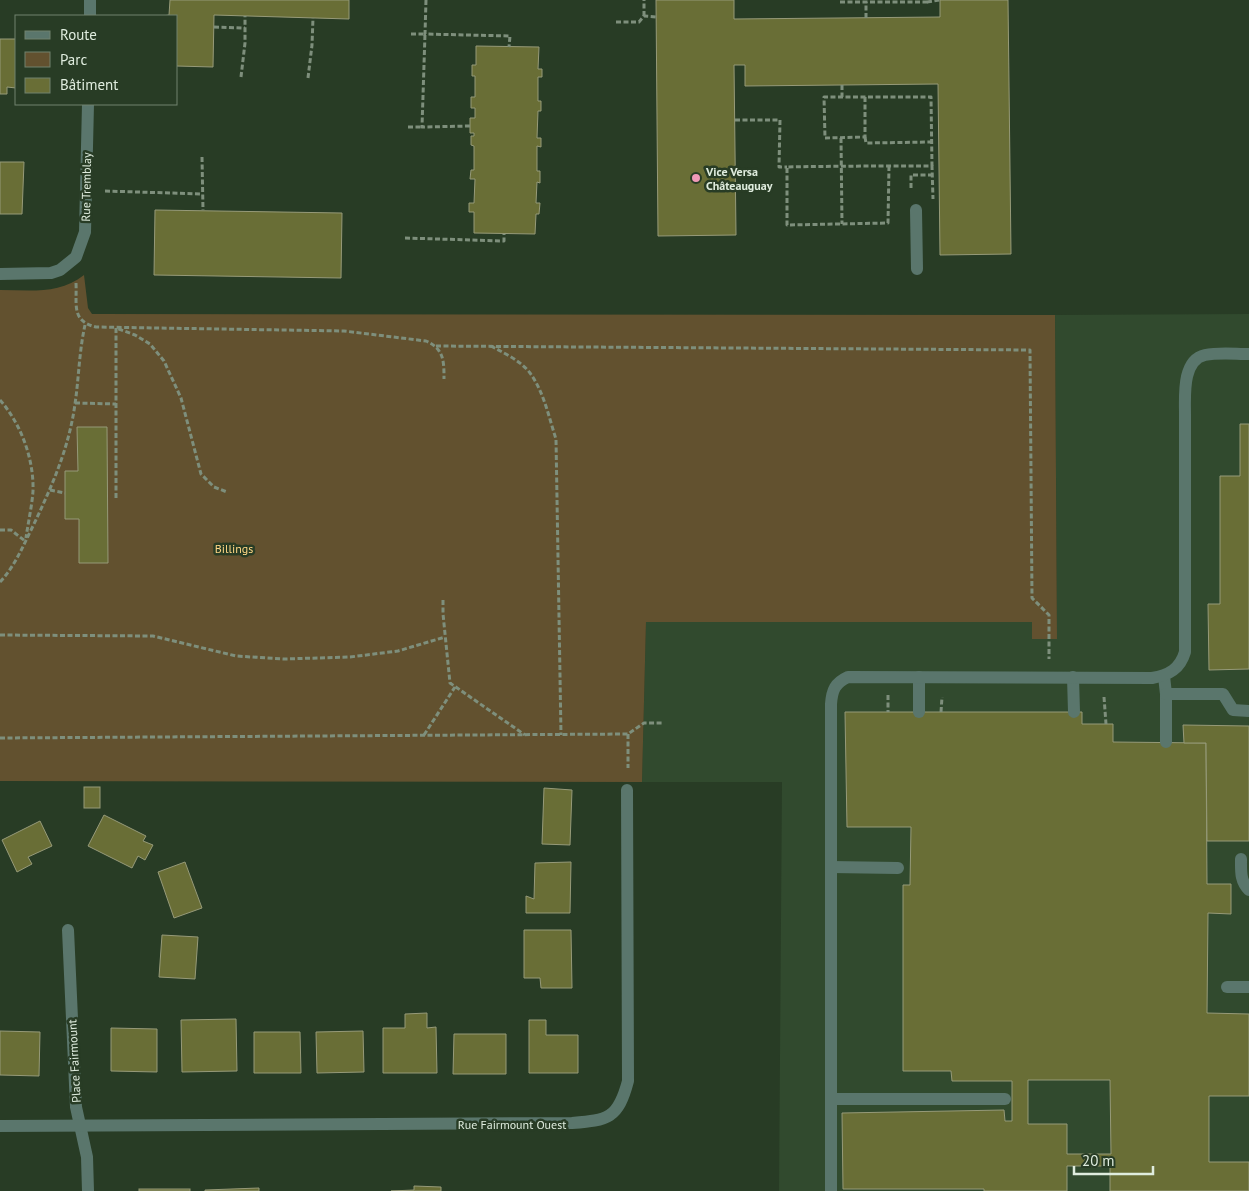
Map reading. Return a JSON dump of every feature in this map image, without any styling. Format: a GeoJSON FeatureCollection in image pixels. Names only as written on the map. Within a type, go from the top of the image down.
{"type":"FeatureCollection","features":[{"type":"Feature","properties":{"kind":"street"},"geometry":{"type":"LineString","coordinates":[[90,0],[90,15]]}},
{"type":"Feature","properties":{"kind":"street","name":"Rue Tremblay"},"geometry":{"type":"LineString","coordinates":[[0,274],[51,273],[67,265],[76,257],[85,232],[88,105]]}},
{"type":"Feature","properties":{"kind":"street"},"geometry":{"type":"LineString","coordinates":[[916,210],[917,270]]}},
{"type":"Feature","properties":{"kind":"street"},"geometry":{"type":"LineString","coordinates":[[831,1191],[831,704],[834,687],[848,677],[1152,678],[1164,676],[1175,670],[1182,661],[1185,652],[1184,414],[1188,374],[1193,362],[1202,355],[1249,354]]}},
{"type":"Feature","properties":{"kind":"street"},"geometry":{"type":"LineString","coordinates":[[1164,676],[1166,742]]}},
{"type":"Feature","properties":{"kind":"street"},"geometry":{"type":"LineString","coordinates":[[919,677],[919,712]]}},
{"type":"Feature","properties":{"kind":"street"},"geometry":{"type":"LineString","coordinates":[[1074,677],[1074,712]]}},
{"type":"Feature","properties":{"kind":"street"},"geometry":{"type":"LineString","coordinates":[[1166,694],[1223,694],[1233,710],[1249,711]]}},
{"type":"Feature","properties":{"kind":"street","name":"Rue Fairmount Ouest"},"geometry":{"type":"LineString","coordinates":[[0,1126],[572,1124],[605,1119],[618,1106],[624,1096],[628,1081],[627,790]]}},
{"type":"Feature","properties":{"kind":"street"},"geometry":{"type":"LineString","coordinates":[[1241,859],[1243,883],[1249,890]]}},
{"type":"Feature","properties":{"kind":"street"},"geometry":{"type":"LineString","coordinates":[[831,867],[898,868]]}},
{"type":"Feature","properties":{"kind":"street","name":"Place Fairmount"},"geometry":{"type":"LineString","coordinates":[[68,930],[76,1107],[87,1157],[88,1191]]}},
{"type":"Feature","properties":{"kind":"street"},"geometry":{"type":"LineString","coordinates":[[1227,987],[1249,987]]}},
{"type":"Feature","properties":{"kind":"street"},"geometry":{"type":"LineString","coordinates":[[832,1099],[1006,1099]]}},
{"type":"Feature","properties":{"kind":"path"},"geometry":{"type":"LineString","coordinates":[[422,126],[426,0]]}},
{"type":"Feature","properties":{"kind":"path"},"geometry":{"type":"LineString","coordinates":[[616,22],[639,22],[644,16],[644,0]]}},
{"type":"Feature","properties":{"kind":"path"},"geometry":{"type":"LineString","coordinates":[[840,2],[940,0]]}},
{"type":"Feature","properties":{"kind":"path"},"geometry":{"type":"LineString","coordinates":[[866,2],[866,18]]}},
{"type":"Feature","properties":{"kind":"path"},"geometry":{"type":"LineString","coordinates":[[241,77],[246,43],[245,16]]}},
{"type":"Feature","properties":{"kind":"path"},"geometry":{"type":"LineString","coordinates":[[644,16],[656,17]]}},
{"type":"Feature","properties":{"kind":"path"},"geometry":{"type":"LineString","coordinates":[[308,78],[312,45],[312,18]]}},
{"type":"Feature","properties":{"kind":"path"},"geometry":{"type":"LineString","coordinates":[[214,27],[245,28]]}},
{"type":"Feature","properties":{"kind":"path"},"geometry":{"type":"LineString","coordinates":[[411,34],[510,36],[509,46]]}},
{"type":"Feature","properties":{"kind":"path"},"geometry":{"type":"LineString","coordinates":[[842,85],[842,97]]}},
{"type":"Feature","properties":{"kind":"path"},"geometry":{"type":"LineString","coordinates":[[865,97],[866,143],[932,142]]}},
{"type":"Feature","properties":{"kind":"path"},"geometry":{"type":"LineString","coordinates":[[865,137],[825,138],[824,98],[931,97],[933,204]]}},
{"type":"Feature","properties":{"kind":"path"},"geometry":{"type":"LineString","coordinates":[[735,120],[780,120],[779,167],[932,166]]}},
{"type":"Feature","properties":{"kind":"path"},"geometry":{"type":"LineString","coordinates":[[408,127],[470,126]]}},
{"type":"Feature","properties":{"kind":"path"},"geometry":{"type":"LineString","coordinates":[[841,138],[842,224]]}},
{"type":"Feature","properties":{"kind":"path"},"geometry":{"type":"LineString","coordinates":[[202,157],[203,210]]}},
{"type":"Feature","properties":{"kind":"path"},"geometry":{"type":"LineString","coordinates":[[787,167],[787,225],[888,223],[889,166]]}},
{"type":"Feature","properties":{"kind":"path"},"geometry":{"type":"LineString","coordinates":[[911,188],[911,175],[932,175]]}},
{"type":"Feature","properties":{"kind":"path"},"geometry":{"type":"LineString","coordinates":[[86,191],[202,194]]}},
{"type":"Feature","properties":{"kind":"path"},"geometry":{"type":"LineString","coordinates":[[405,238],[504,241],[504,234]]}},
{"type":"Feature","properties":{"kind":"path"},"geometry":{"type":"LineString","coordinates":[[76,282],[78,316],[85,324],[96,327],[344,331],[426,341],[436,346],[1030,350],[1032,598],[1048,615],[1049,639]]}},
{"type":"Feature","properties":{"kind":"path"},"geometry":{"type":"LineString","coordinates":[[0,582],[15,563],[26,541],[50,490],[67,447],[75,403],[80,348],[85,324]]}},
{"type":"Feature","properties":{"kind":"path"},"geometry":{"type":"LineString","coordinates":[[116,328],[116,498]]}},
{"type":"Feature","properties":{"kind":"path"},"geometry":{"type":"LineString","coordinates":[[116,328],[135,335],[150,344],[164,361],[181,398],[201,474],[214,488],[226,492]]}},
{"type":"Feature","properties":{"kind":"path"},"geometry":{"type":"LineString","coordinates":[[436,346],[442,357],[444,378]]}},
{"type":"Feature","properties":{"kind":"path"},"geometry":{"type":"LineString","coordinates":[[491,346],[515,360],[530,373],[544,403],[556,439],[561,735]]}},
{"type":"Feature","properties":{"kind":"path"},"geometry":{"type":"LineString","coordinates":[[0,400],[20,428],[29,459],[33,490],[26,541]]}},
{"type":"Feature","properties":{"kind":"path"},"geometry":{"type":"LineString","coordinates":[[75,403],[116,404]]}},
{"type":"Feature","properties":{"kind":"path"},"geometry":{"type":"LineString","coordinates":[[50,490],[65,493]]}},
{"type":"Feature","properties":{"kind":"path"},"geometry":{"type":"LineString","coordinates":[[0,530],[10,530],[26,541]]}},
{"type":"Feature","properties":{"kind":"path"},"geometry":{"type":"LineString","coordinates":[[443,600],[450,683],[525,735]]}},
{"type":"Feature","properties":{"kind":"path"},"geometry":{"type":"LineString","coordinates":[[0,636],[153,636],[236,656],[284,659],[360,656],[398,651],[445,637]]}},
{"type":"Feature","properties":{"kind":"path"},"geometry":{"type":"LineString","coordinates":[[423,736],[455,687]]}},
{"type":"Feature","properties":{"kind":"path"},"geometry":{"type":"LineString","coordinates":[[888,690],[888,712]]}},
{"type":"Feature","properties":{"kind":"path"},"geometry":{"type":"LineString","coordinates":[[941,712],[942,690]]}},
{"type":"Feature","properties":{"kind":"path"},"geometry":{"type":"LineString","coordinates":[[1100,694],[1105,698],[1106,724]]}},
{"type":"Feature","properties":{"kind":"path"},"geometry":{"type":"LineString","coordinates":[[0,738],[628,734],[644,723],[662,722]]}},
{"type":"Feature","properties":{"kind":"path"},"geometry":{"type":"LineString","coordinates":[[628,734],[628,768]]}},
{"type":"Feature","properties":{"kind":"shaded area"},"geometry":{"type":"Polygon","coordinates":[[[1249,314],[1249,1191],[779,1191],[782,782],[642,782],[646,622],[1032,622],[1032,639],[1057,639],[1055,315],[1249,314]]]}},
{"type":"Feature","properties":{"kind":"green space","name":"Billings"},"geometry":{"type":"Polygon","coordinates":[[[84,275],[88,308],[92,314],[1055,315],[1057,639],[1032,639],[1032,622],[646,622],[642,782],[0,781],[0,290],[33,291],[54,289],[64,286],[84,275]]]}},
{"type":"Feature","properties":{"kind":"building"},"geometry":{"type":"Polygon","coordinates":[[[170,0],[349,0],[349,19],[214,15],[213,67],[178,66],[178,15],[169,15],[170,0]]]}},
{"type":"Feature","properties":{"kind":"building","name":"Vice Versa Châteauguay"},"geometry":{"type":"Polygon","coordinates":[[[656,0],[734,0],[734,19],[940,17],[940,0],[1008,0],[1011,254],[940,255],[938,84],[745,86],[745,65],[734,65],[736,235],[658,236],[656,0]]]}},
{"type":"Feature","properties":{"kind":"building"},"geometry":{"type":"Polygon","coordinates":[[[0,39],[15,39],[15,88],[7,87],[7,94],[0,94],[0,39]]]}},
{"type":"Feature","properties":{"kind":"building"},"geometry":{"type":"Polygon","coordinates":[[[476,46],[539,47],[538,69],[542,69],[542,77],[538,77],[538,101],[541,101],[541,111],[538,111],[537,138],[541,138],[541,147],[537,146],[537,171],[540,171],[540,183],[537,182],[536,203],[540,203],[539,214],[536,214],[535,234],[474,233],[474,212],[469,212],[469,203],[474,203],[475,179],[470,179],[471,170],[474,170],[474,146],[471,145],[471,136],[474,136],[474,133],[470,133],[470,118],[475,118],[475,108],[471,108],[471,97],[475,97],[475,76],[472,76],[472,65],[476,65],[476,46]]]}},
{"type":"Feature","properties":{"kind":"building"},"geometry":{"type":"Polygon","coordinates":[[[0,162],[24,162],[22,214],[0,214],[0,162]]]}},
{"type":"Feature","properties":{"kind":"building"},"geometry":{"type":"Polygon","coordinates":[[[155,210],[342,213],[341,278],[154,275],[155,210]]]}},
{"type":"Feature","properties":{"kind":"building"},"geometry":{"type":"Polygon","coordinates":[[[1240,424],[1249,424],[1249,669],[1209,670],[1208,604],[1220,604],[1220,476],[1240,476],[1240,424]]]}},
{"type":"Feature","properties":{"kind":"building"},"geometry":{"type":"Polygon","coordinates":[[[77,427],[107,427],[108,563],[79,563],[79,519],[65,519],[65,471],[78,471],[77,427]]]}},
{"type":"Feature","properties":{"kind":"building"},"geometry":{"type":"Polygon","coordinates":[[[845,712],[1082,712],[1082,724],[1113,724],[1113,742],[1206,743],[1207,884],[1231,884],[1231,914],[1208,913],[1207,1013],[1249,1014],[1249,1096],[1209,1096],[1209,1162],[1249,1162],[1249,1191],[1110,1191],[1110,1166],[1067,1166],[1067,1191],[843,1189],[842,1113],[1004,1110],[1005,1121],[1012,1121],[1012,1081],[952,1081],[951,1071],[903,1071],[903,885],[910,885],[911,827],[847,827],[845,712]],[[1028,1080],[1028,1124],[1067,1124],[1067,1154],[1111,1154],[1110,1080],[1028,1080]]]}},
{"type":"Feature","properties":{"kind":"building"},"geometry":{"type":"Polygon","coordinates":[[[1183,725],[1249,726],[1249,841],[1207,841],[1206,743],[1184,743],[1183,725]]]}},
{"type":"Feature","properties":{"kind":"building"},"geometry":{"type":"Polygon","coordinates":[[[84,787],[100,787],[100,808],[84,808],[84,787]]]}},
{"type":"Feature","properties":{"kind":"building"},"geometry":{"type":"Polygon","coordinates":[[[544,788],[572,790],[570,845],[542,844],[544,788]]]}},
{"type":"Feature","properties":{"kind":"building"},"geometry":{"type":"Polygon","coordinates":[[[104,815],[146,836],[143,841],[153,845],[145,860],[138,856],[132,868],[88,846],[104,815]]]}},
{"type":"Feature","properties":{"kind":"building"},"geometry":{"type":"Polygon","coordinates":[[[40,821],[52,846],[28,857],[32,864],[17,872],[2,840],[40,821]]]}},
{"type":"Feature","properties":{"kind":"building"},"geometry":{"type":"Polygon","coordinates":[[[185,862],[202,908],[174,918],[158,872],[185,862]]]}},
{"type":"Feature","properties":{"kind":"building"},"geometry":{"type":"Polygon","coordinates":[[[571,862],[570,913],[526,913],[526,896],[534,899],[535,863],[571,862]]]}},
{"type":"Feature","properties":{"kind":"building"},"geometry":{"type":"Polygon","coordinates":[[[524,930],[571,930],[572,988],[541,988],[540,978],[524,978],[524,930]]]}},
{"type":"Feature","properties":{"kind":"building"},"geometry":{"type":"Polygon","coordinates":[[[162,935],[198,937],[195,979],[159,977],[162,935]]]}},
{"type":"Feature","properties":{"kind":"building"},"geometry":{"type":"Polygon","coordinates":[[[427,1013],[427,1028],[436,1027],[437,1073],[383,1073],[383,1028],[405,1028],[405,1014],[427,1013]]]}},
{"type":"Feature","properties":{"kind":"building"},"geometry":{"type":"Polygon","coordinates":[[[236,1019],[237,1071],[182,1072],[181,1020],[236,1019]]]}},
{"type":"Feature","properties":{"kind":"building"},"geometry":{"type":"Polygon","coordinates":[[[529,1020],[546,1020],[546,1035],[578,1035],[578,1073],[529,1073],[529,1020]]]}},
{"type":"Feature","properties":{"kind":"building"},"geometry":{"type":"Polygon","coordinates":[[[111,1028],[157,1029],[157,1072],[111,1071],[111,1028]]]}},
{"type":"Feature","properties":{"kind":"building"},"geometry":{"type":"Polygon","coordinates":[[[0,1031],[40,1032],[39,1076],[0,1075],[0,1031]]]}},
{"type":"Feature","properties":{"kind":"building"},"geometry":{"type":"Polygon","coordinates":[[[363,1031],[364,1072],[317,1073],[316,1032],[363,1031]]]}},
{"type":"Feature","properties":{"kind":"building"},"geometry":{"type":"Polygon","coordinates":[[[254,1032],[300,1032],[301,1073],[254,1073],[254,1032]]]}},
{"type":"Feature","properties":{"kind":"building"},"geometry":{"type":"Polygon","coordinates":[[[454,1034],[506,1034],[506,1074],[453,1074],[454,1034]]]}},
{"type":"Feature","properties":{"kind":"building"},"geometry":{"type":"Polygon","coordinates":[[[414,1186],[441,1187],[441,1191],[391,1191],[414,1190],[414,1186]]]}},
{"type":"Feature","properties":{"kind":"building"},"geometry":{"type":"Polygon","coordinates":[[[259,1188],[259,1191],[205,1191],[205,1190],[259,1188]]]}},
{"type":"Feature","properties":{"kind":"building"},"geometry":{"type":"Polygon","coordinates":[[[139,1189],[190,1189],[190,1191],[139,1191],[139,1189]]]}},
{"type":"Feature","properties":{"kind":"place","name":"Vice Versa Châteauguay"},"geometry":{"type":"Point","coordinates":[696,178]}}]}
